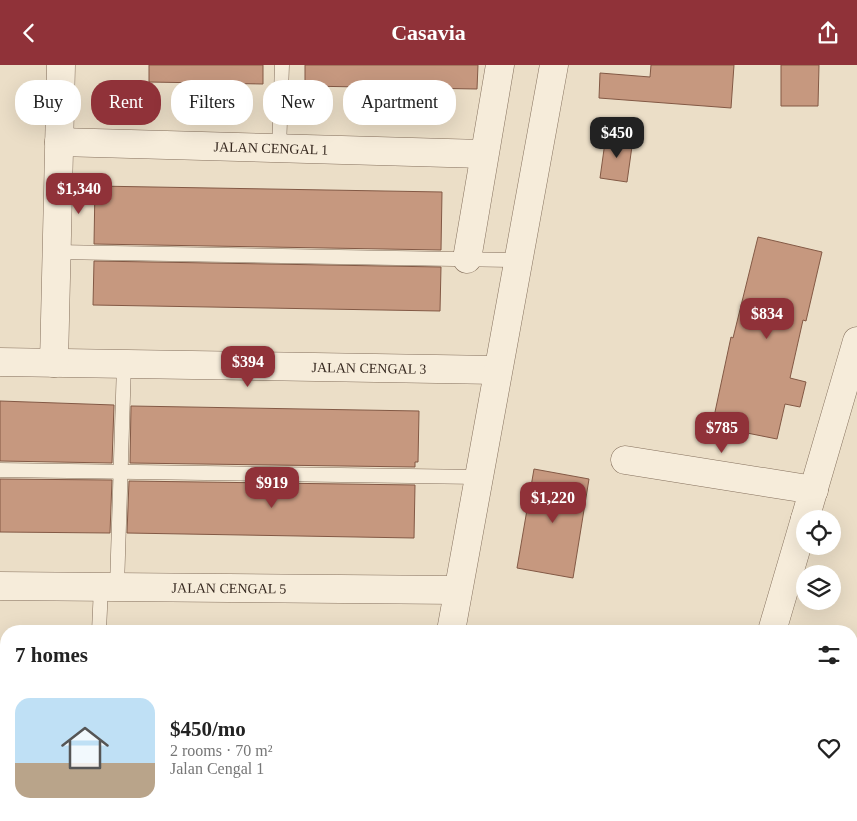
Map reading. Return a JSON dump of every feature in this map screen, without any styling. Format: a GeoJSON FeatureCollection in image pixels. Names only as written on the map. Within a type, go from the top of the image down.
{"type":"FeatureCollection","features":[{"type":"Feature","properties":{"kind":"street"},"geometry":{"type":"LineString","coordinates":[[54,363],[61,65]]}},
{"type":"Feature","properties":{"kind":"street"},"geometry":{"type":"LineString","coordinates":[[467,259],[483,154],[500,65]]}},
{"type":"Feature","properties":{"kind":"street"},"geometry":{"type":"LineString","coordinates":[[451,625],[554,65]]}},
{"type":"Feature","properties":{"kind":"street","name":"JALAN CENGAL 1"},"geometry":{"type":"LineString","coordinates":[[59,142],[483,154]]}},
{"type":"Feature","properties":{"kind":"street"},"geometry":{"type":"LineString","coordinates":[[808,510],[857,341]]}},
{"type":"Feature","properties":{"kind":"street","name":"JALAN CENGAL 3"},"geometry":{"type":"LineString","coordinates":[[0,362],[497,370]]}},
{"type":"Feature","properties":{"kind":"street"},"geometry":{"type":"LineString","coordinates":[[625,461],[814,490]]}},
{"type":"Feature","properties":{"kind":"street"},"geometry":{"type":"LineString","coordinates":[[774,625],[796,550]]}},
{"type":"Feature","properties":{"kind":"street","name":"JALAN CENGAL 5"},"geometry":{"type":"LineString","coordinates":[[0,586],[458,591]]}},
{"type":"Feature","properties":{"kind":"lane"},"geometry":{"type":"LineString","coordinates":[[279,149],[282,65]]}},
{"type":"Feature","properties":{"kind":"lane"},"geometry":{"type":"LineString","coordinates":[[56,252],[517,260]]}},
{"type":"Feature","properties":{"kind":"lane"},"geometry":{"type":"LineString","coordinates":[[101,625],[109,587],[121,472],[124,365]]}},
{"type":"Feature","properties":{"kind":"lane"},"geometry":{"type":"LineString","coordinates":[[0,470],[478,477]]}},
{"type":"Feature","properties":{"kind":"building"},"geometry":{"type":"Polygon","coordinates":[[[149,65],[263,65],[263,84],[253,84],[253,80],[171,80],[171,82],[149,80],[149,65]]]}},
{"type":"Feature","properties":{"kind":"building"},"geometry":{"type":"Polygon","coordinates":[[[305,65],[478,65],[477,89],[456,89],[456,80],[343,80],[343,87],[333,86],[333,80],[305,80],[305,65]]]}},
{"type":"Feature","properties":{"kind":"building"},"geometry":{"type":"Polygon","coordinates":[[[651,65],[734,65],[731,108],[599,98],[600,73],[650,77],[651,65]]]}},
{"type":"Feature","properties":{"kind":"building"},"geometry":{"type":"Polygon","coordinates":[[[781,65],[819,65],[818,106],[781,106],[781,65]]]}},
{"type":"Feature","properties":{"kind":"building"},"geometry":{"type":"Polygon","coordinates":[[[606,135],[633,139],[627,182],[600,178],[606,135]]]}},
{"type":"Feature","properties":{"kind":"building"},"geometry":{"type":"Polygon","coordinates":[[[95,186],[442,192],[441,250],[94,244],[95,186]]]}},
{"type":"Feature","properties":{"kind":"building"},"geometry":{"type":"Polygon","coordinates":[[[758,237],[822,252],[806,321],[803,320],[790,378],[806,382],[800,407],[785,404],[777,439],[712,426],[731,337],[733,338],[758,237]]]}},
{"type":"Feature","properties":{"kind":"building"},"geometry":{"type":"Polygon","coordinates":[[[94,261],[441,267],[440,311],[93,305],[94,261]]]}},
{"type":"Feature","properties":{"kind":"building"},"geometry":{"type":"Polygon","coordinates":[[[0,401],[114,405],[112,463],[0,461],[0,401]]]}},
{"type":"Feature","properties":{"kind":"building"},"geometry":{"type":"Polygon","coordinates":[[[131,406],[419,411],[418,462],[415,462],[415,467],[130,463],[131,406]]]}},
{"type":"Feature","properties":{"kind":"building"},"geometry":{"type":"Polygon","coordinates":[[[534,469],[589,479],[573,578],[517,568],[534,469]]]}},
{"type":"Feature","properties":{"kind":"building"},"geometry":{"type":"Polygon","coordinates":[[[0,479],[112,480],[110,533],[0,532],[0,479]]]}},
{"type":"Feature","properties":{"kind":"building"},"geometry":{"type":"Polygon","coordinates":[[[129,481],[415,485],[414,538],[127,533],[129,481]]]}}]}
